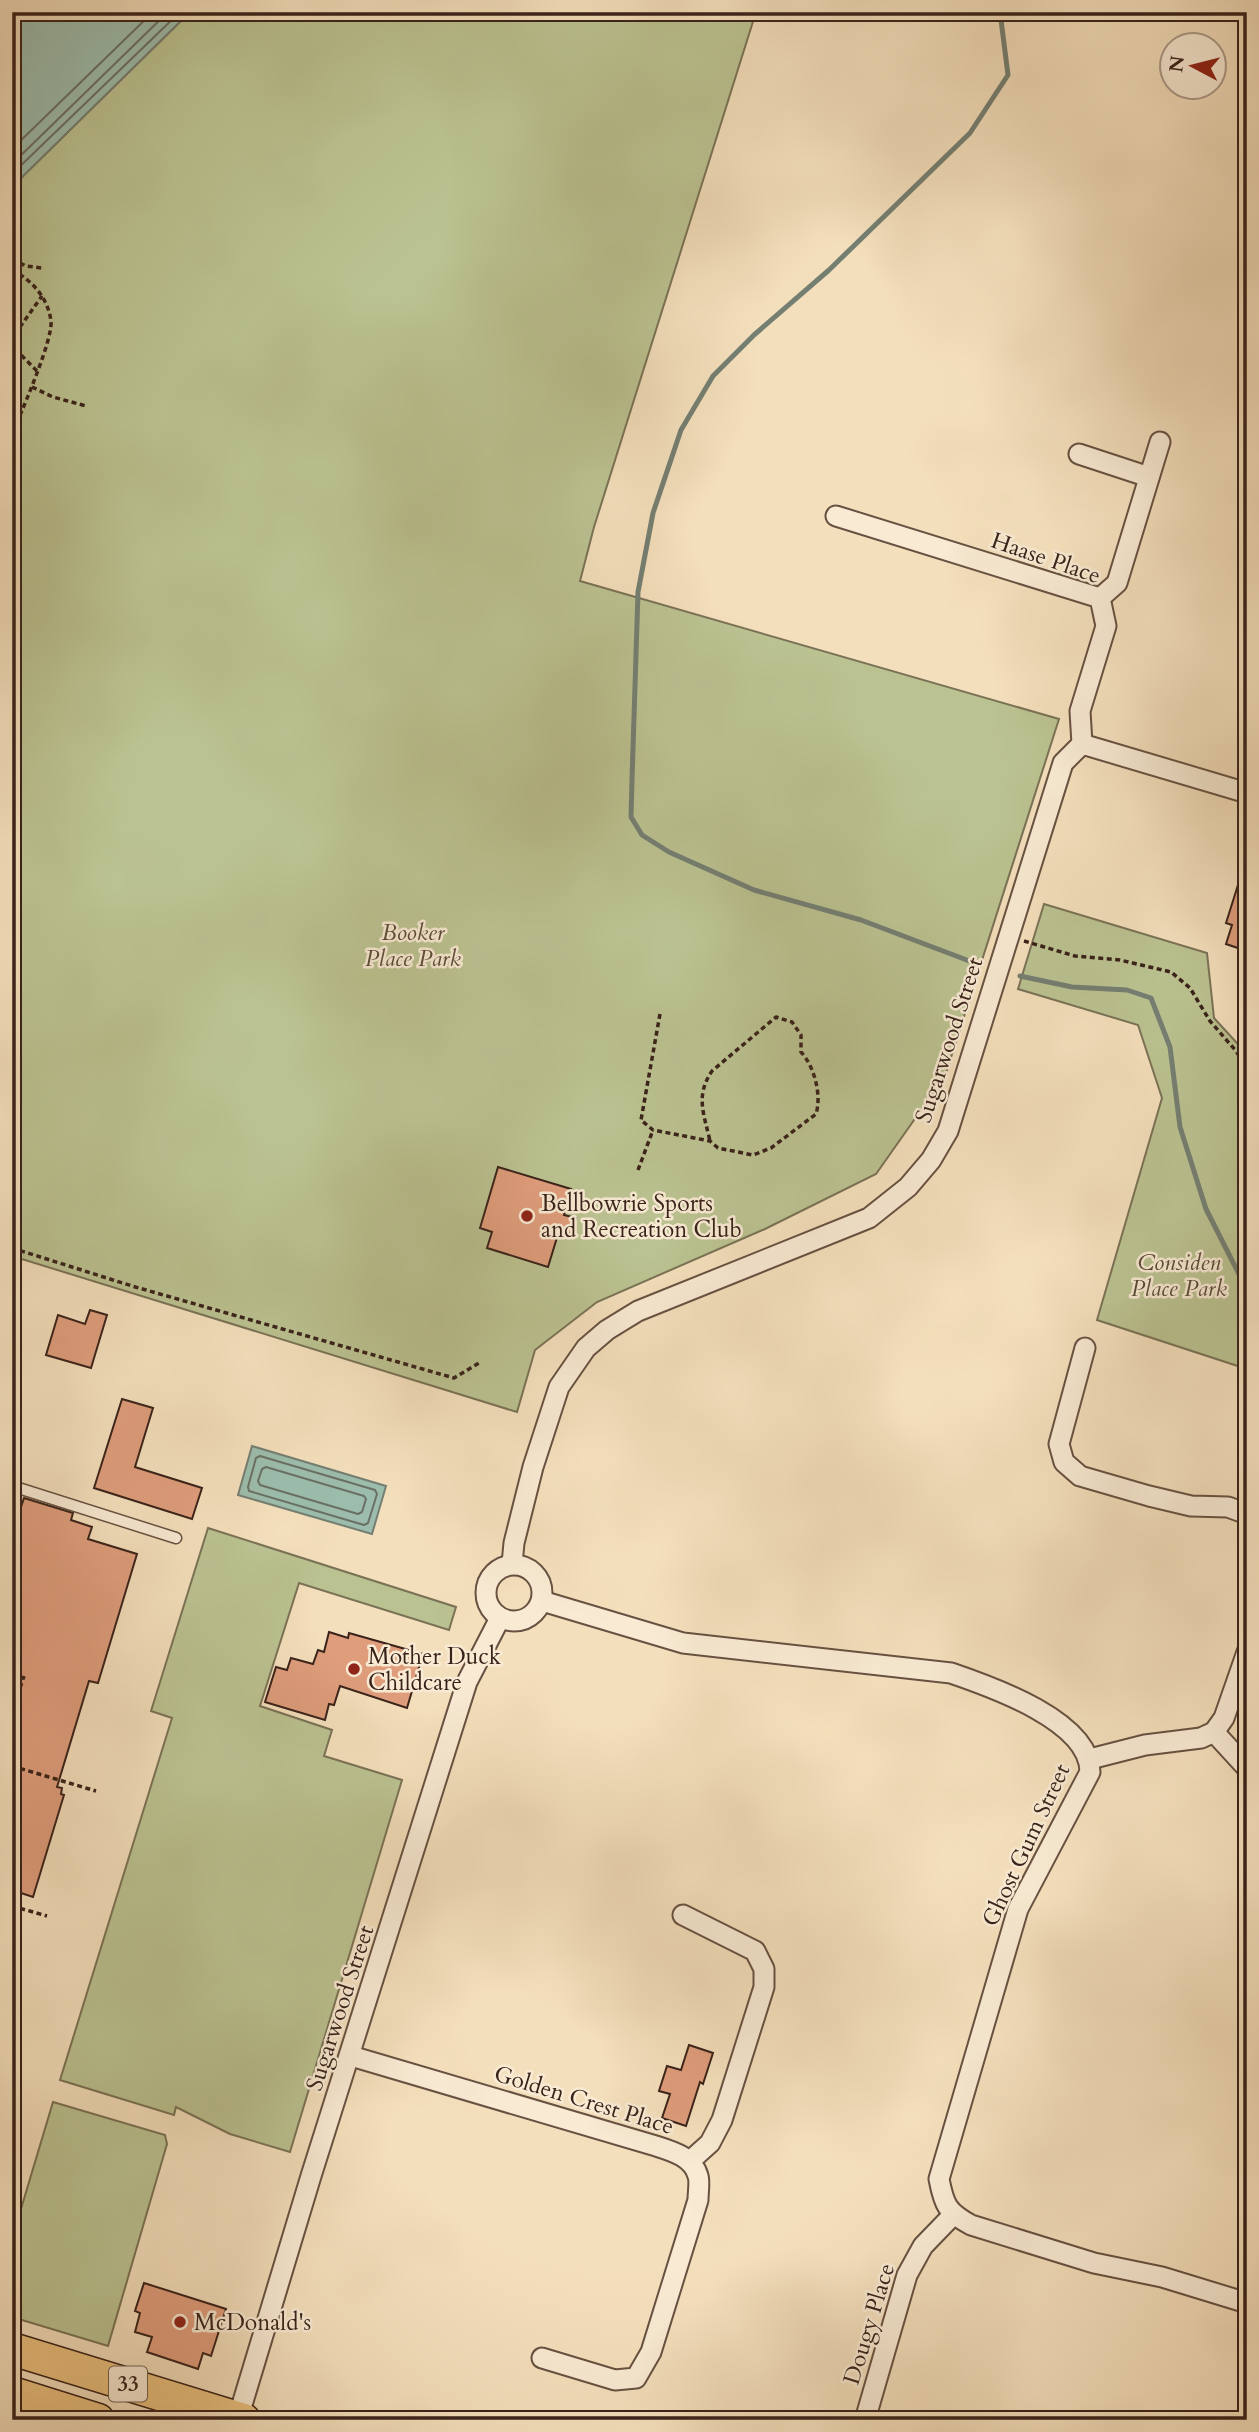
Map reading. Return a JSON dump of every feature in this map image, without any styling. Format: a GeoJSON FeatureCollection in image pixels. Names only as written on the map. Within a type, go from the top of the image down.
{"type":"FeatureCollection","features":[{"type":"Feature","properties":{"kind":"main road","name":"33"},"geometry":{"type":"LineString","coordinates":[[12,2348],[240,2419]]}},
{"type":"Feature","properties":{"kind":"main road","name":"33"},"geometry":{"type":"LineString","coordinates":[[12,2393],[98,2420]]}},
{"type":"Feature","properties":{"kind":"street"},"geometry":{"type":"LineString","coordinates":[[1100,598],[1117,583],[1160,442]]}},
{"type":"Feature","properties":{"kind":"street"},"geometry":{"type":"LineString","coordinates":[[1079,454],[1149,477]]}},
{"type":"Feature","properties":{"kind":"street","name":"Haase Place"},"geometry":{"type":"LineString","coordinates":[[836,516],[1100,598],[1106,626],[1080,711],[1082,744]]}},
{"type":"Feature","properties":{"kind":"street"},"geometry":{"type":"LineString","coordinates":[[1082,744],[1247,793]]}},
{"type":"Feature","properties":{"kind":"street","name":"Sugarwood Street"},"geometry":{"type":"LineString","coordinates":[[512,1564],[518,1521],[549,1414],[559,1387],[586,1348],[607,1330],[638,1311],[869,1219],[908,1187],[931,1160],[948,1131],[1063,762],[1082,744]]}},
{"type":"Feature","properties":{"kind":"street"},"geometry":{"type":"LineString","coordinates":[[1086,1348],[1059,1444],[1064,1462],[1080,1476],[1149,1496],[1191,1506],[1228,1507],[1247,1514]]}},
{"type":"Feature","properties":{"kind":"street"},"geometry":{"type":"LineString","coordinates":[[512,1564],[534,1572],[542,1585],[542,1601],[535,1614],[521,1621],[506,1621],[500,1618],[489,1606],[486,1590],[492,1576],[512,1564]]}},
{"type":"Feature","properties":{"kind":"street","name":"Ghost Gum Street"},"geometry":{"type":"LineString","coordinates":[[542,1601],[683,1643],[951,1673],[1037,1707],[1077,1740],[1090,1759],[1090,1772],[1018,1909],[1008,1940],[939,2179],[943,2201],[953,2215]]}},
{"type":"Feature","properties":{"kind":"street","name":"Sugarwood Street"},"geometry":{"type":"LineString","coordinates":[[240,2419],[311,2176],[467,1682],[500,1618]]}},
{"type":"Feature","properties":{"kind":"street"},"geometry":{"type":"LineString","coordinates":[[1090,1759],[1145,1745],[1192,1740],[1214,1732],[1224,1717],[1247,1652]]}},
{"type":"Feature","properties":{"kind":"street"},"geometry":{"type":"LineString","coordinates":[[1214,1732],[1247,1768]]}},
{"type":"Feature","properties":{"kind":"street"},"geometry":{"type":"LineString","coordinates":[[683,1915],[755,1951],[764,1969],[764,1987],[722,2120],[710,2143],[690,2161]]}},
{"type":"Feature","properties":{"kind":"street","name":"Golden Crest Place"},"geometry":{"type":"LineString","coordinates":[[351,2056],[674,2151],[690,2161],[698,2176],[698,2200],[651,2353],[636,2378],[615,2380],[542,2358]]}},
{"type":"Feature","properties":{"kind":"street"},"geometry":{"type":"LineString","coordinates":[[953,2215],[991,2232],[1094,2263],[1162,2277],[1247,2303]]}},
{"type":"Feature","properties":{"kind":"street","name":"Dougy Place"},"geometry":{"type":"LineString","coordinates":[[865,2420],[907,2276],[923,2246],[953,2215]]}},
{"type":"Feature","properties":{"kind":"lane"},"geometry":{"type":"LineString","coordinates":[[12,1486],[176,1538]]}},
{"type":"Feature","properties":{"kind":"path"},"geometry":{"type":"LineString","coordinates":[[12,257],[26,266],[42,268]]}},
{"type":"Feature","properties":{"kind":"path"},"geometry":{"type":"LineString","coordinates":[[18,420],[32,387],[52,323],[42,296],[14,271],[20,263]]}},
{"type":"Feature","properties":{"kind":"path"},"geometry":{"type":"LineString","coordinates":[[37,371],[21,355],[13,334],[42,296]]}},
{"type":"Feature","properties":{"kind":"path"},"geometry":{"type":"LineString","coordinates":[[32,387],[52,397],[86,406]]}},
{"type":"Feature","properties":{"kind":"path"},"geometry":{"type":"LineString","coordinates":[[1007,936],[1075,956],[1120,960],[1171,972],[1190,988],[1210,1021],[1236,1051],[1247,1069]]}},
{"type":"Feature","properties":{"kind":"path"},"geometry":{"type":"LineString","coordinates":[[660,1014],[642,1120],[653,1130],[709,1141],[718,1148],[753,1155],[771,1149],[816,1114],[818,1105],[810,1062],[801,1052],[801,1035],[792,1021],[776,1017],[712,1071],[705,1081],[701,1099],[709,1141]]}},
{"type":"Feature","properties":{"kind":"path"},"geometry":{"type":"LineString","coordinates":[[638,1170],[653,1130]]}},
{"type":"Feature","properties":{"kind":"path"},"geometry":{"type":"LineString","coordinates":[[12,1248],[132,1286],[454,1378],[479,1363]]}},
{"type":"Feature","properties":{"kind":"path"},"geometry":{"type":"LineString","coordinates":[[12,1712],[24,1676]]}},
{"type":"Feature","properties":{"kind":"path"},"geometry":{"type":"LineString","coordinates":[[12,1766],[96,1791]]}},
{"type":"Feature","properties":{"kind":"path"},"geometry":{"type":"LineString","coordinates":[[12,1906],[47,1916]]}},
{"type":"Feature","properties":{"kind":"green space","name":"Booker Place Park"},"geometry":{"type":"Polygon","coordinates":[[[190,12],[756,12],[594,527],[580,581],[1059,719],[945,1076],[876,1174],[765,1229],[597,1302],[535,1350],[517,1412],[12,1256],[12,1145],[18,1127],[12,1031],[12,182],[18,181],[190,12]]]}},
{"type":"Feature","properties":{"kind":"green space","name":"Considen Place Park"},"geometry":{"type":"Polygon","coordinates":[[[1044,904],[1207,953],[1214,1018],[1237,1043],[1247,1059],[1247,1369],[1097,1320],[1162,1098],[1138,1025],[1018,989],[1044,904]]]}},
{"type":"Feature","properties":{"kind":"green space"},"geometry":{"type":"Polygon","coordinates":[[[208,1528],[456,1607],[449,1630],[299,1583],[260,1706],[332,1730],[324,1756],[402,1780],[290,2152],[230,2134],[176,2107],[174,2115],[60,2080],[172,1718],[151,1711],[208,1528]]]}},
{"type":"Feature","properties":{"kind":"green space"},"geometry":{"type":"Polygon","coordinates":[[[53,2102],[165,2135],[167,2144],[108,2346],[12,2317],[12,2239],[53,2102]]]}},
{"type":"Feature","properties":{"kind":"water"},"geometry":{"type":"Polygon","coordinates":[[[12,12],[190,12],[18,181],[12,182],[12,12]]]}},
{"type":"Feature","properties":{"kind":"water"},"geometry":{"type":"Polygon","coordinates":[[[252,1446],[386,1486],[372,1534],[238,1495],[252,1446]]]}},
{"type":"Feature","properties":{"kind":"building"},"geometry":{"type":"Polygon","coordinates":[[[1243,869],[1247,869],[1247,951],[1226,944],[1232,925],[1226,923],[1243,869]]]}},
{"type":"Feature","properties":{"kind":"building","name":"Bellbowrie Sports and Recreation Club"},"geometry":{"type":"Polygon","coordinates":[[[498,1167],[571,1189],[564,1215],[576,1218],[570,1234],[559,1231],[548,1267],[487,1248],[492,1232],[480,1228],[498,1167]]]}},
{"type":"Feature","properties":{"kind":"building"},"geometry":{"type":"Polygon","coordinates":[[[90,1310],[107,1315],[91,1368],[46,1355],[58,1315],[85,1324],[90,1310]]]}},
{"type":"Feature","properties":{"kind":"building"},"geometry":{"type":"Polygon","coordinates":[[[122,1399],[153,1408],[135,1467],[202,1488],[192,1519],[94,1488],[122,1399]]]}},
{"type":"Feature","properties":{"kind":"building"},"geometry":{"type":"Polygon","coordinates":[[[24,1498],[73,1513],[71,1520],[92,1527],[88,1539],[137,1554],[98,1683],[89,1681],[57,1787],[62,1788],[61,1794],[64,1795],[33,1897],[12,1890],[12,1517],[17,1519],[24,1498]]]}},
{"type":"Feature","properties":{"kind":"building"},"geometry":{"type":"Polygon","coordinates":[[[329,1632],[348,1638],[349,1633],[423,1654],[407,1708],[340,1686],[334,1705],[329,1704],[325,1720],[265,1702],[276,1667],[287,1670],[291,1658],[313,1664],[318,1650],[324,1652],[329,1632]]]}},
{"type":"Feature","properties":{"kind":"building"},"geometry":{"type":"Polygon","coordinates":[[[689,2045],[713,2053],[703,2084],[700,2082],[686,2126],[662,2118],[670,2094],[659,2091],[667,2066],[681,2070],[689,2045]]]}},
{"type":"Feature","properties":{"kind":"building","name":"McDonald's"},"geometry":{"type":"Polygon","coordinates":[[[144,2283],[226,2309],[211,2356],[203,2353],[198,2369],[147,2352],[152,2337],[135,2332],[140,2313],[135,2311],[144,2283]]]}},
{"type":"Feature","properties":{"kind":"waterway"},"geometry":{"type":"LineString","coordinates":[[980,965],[861,920],[754,890],[669,852],[642,835],[631,817],[638,592],[653,513],[681,430],[713,376],[754,335],[829,270],[970,133],[1008,75],[1000,12]]}},
{"type":"Feature","properties":{"kind":"waterway"},"geometry":{"type":"LineString","coordinates":[[1020,976],[1072,987],[1127,990],[1151,998],[1170,1047],[1180,1127],[1206,1209],[1247,1290]]}},
{"type":"Feature","properties":{"kind":"place","name":"Bellbowrie Sports and Recreation Club"},"geometry":{"type":"Point","coordinates":[527,1216]}},
{"type":"Feature","properties":{"kind":"place","name":"Mother Duck Childcare"},"geometry":{"type":"Point","coordinates":[354,1669]}},
{"type":"Feature","properties":{"kind":"place","name":"McDonald's"},"geometry":{"type":"Point","coordinates":[180,2322]}}]}
